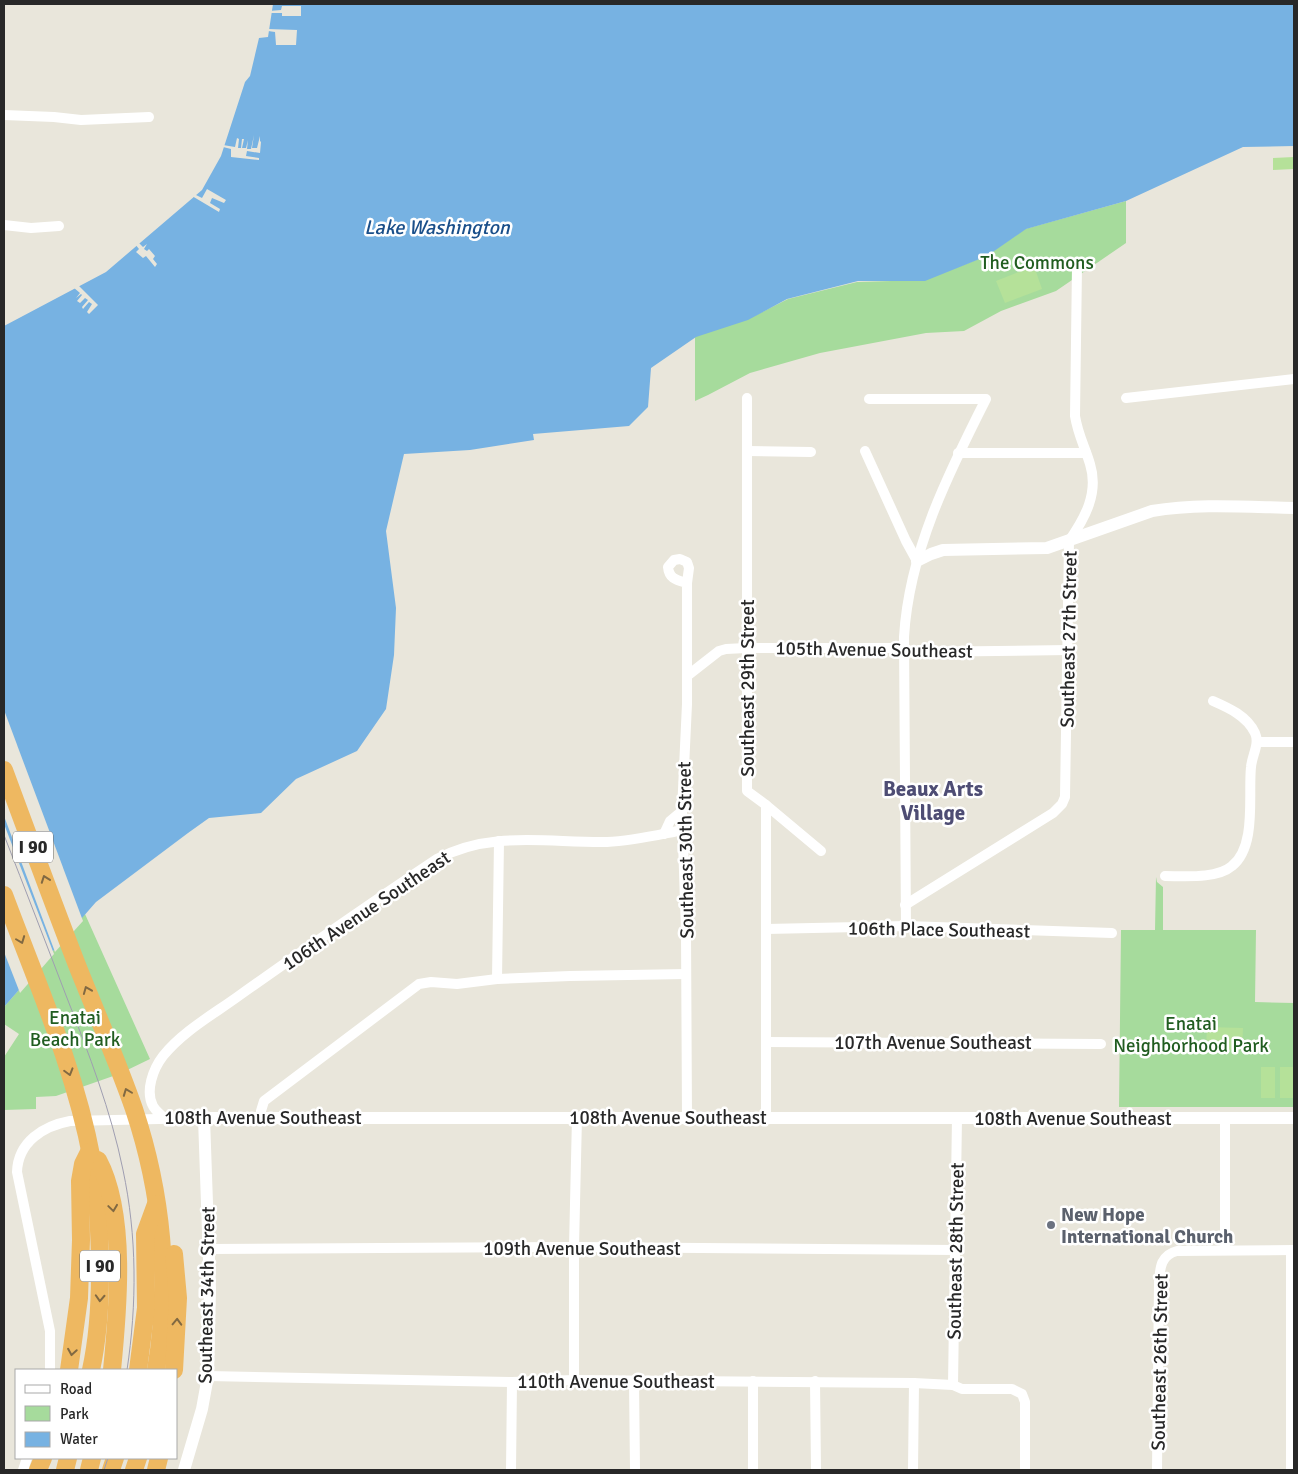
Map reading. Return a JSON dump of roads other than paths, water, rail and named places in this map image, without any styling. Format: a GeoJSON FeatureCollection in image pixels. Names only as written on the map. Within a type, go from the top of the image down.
{"type":"FeatureCollection","features":[{"type":"Feature","properties":{"kind":"highway","name":"I 90"},"geometry":{"type":"LineString","coordinates":[[4,770],[134,1110],[145,1151],[156,1204],[163,1254],[164,1291],[156,1369]]}},
{"type":"Feature","properties":{"kind":"highway","name":"I 90"},"geometry":{"type":"LineString","coordinates":[[4,894],[59,1040],[81,1114],[91,1159],[100,1224],[99,1307],[91,1369]]}},
{"type":"Feature","properties":{"kind":"highway"},"geometry":{"type":"LineString","coordinates":[[69,1369],[79,1298],[82,1240],[80,1181],[91,1159]]}},
{"type":"Feature","properties":{"kind":"highway"},"geometry":{"type":"LineString","coordinates":[[91,1159],[110,1188],[117,1249],[117,1299],[112,1369]]}},
{"type":"Feature","properties":{"kind":"highway"},"geometry":{"type":"LineString","coordinates":[[138,1369],[146,1308],[145,1234],[156,1204]]}},
{"type":"Feature","properties":{"kind":"highway"},"geometry":{"type":"LineString","coordinates":[[156,1204],[174,1254],[178,1298],[174,1369]]}},
{"type":"Feature","properties":{"kind":"street"},"geometry":{"type":"LineString","coordinates":[[4,115],[82,120],[149,117]]}},
{"type":"Feature","properties":{"kind":"street"},"geometry":{"type":"LineString","coordinates":[[4,225],[31,228],[59,226]]}},
{"type":"Feature","properties":{"kind":"street","name":"Southeast 27th Street"},"geometry":{"type":"LineString","coordinates":[[905,905],[1059,809],[1065,797],[1069,541],[1085,516],[1093,486],[1093,474],[1077,427],[1074,400],[1077,266]]}},
{"type":"Feature","properties":{"kind":"street"},"geometry":{"type":"LineString","coordinates":[[1126,398],[1294,379]]}},
{"type":"Feature","properties":{"kind":"street","name":"Southeast 29th Street"},"geometry":{"type":"LineString","coordinates":[[747,398],[747,792],[766,805]]}},
{"type":"Feature","properties":{"kind":"street"},"geometry":{"type":"LineString","coordinates":[[869,400],[986,399],[958,453],[926,532],[907,600],[904,648],[906,926]]}},
{"type":"Feature","properties":{"kind":"street"},"geometry":{"type":"LineString","coordinates":[[748,451],[811,452]]}},
{"type":"Feature","properties":{"kind":"street"},"geometry":{"type":"LineString","coordinates":[[865,451],[917,561]]}},
{"type":"Feature","properties":{"kind":"street"},"geometry":{"type":"LineString","coordinates":[[958,453],[1086,453]]}},
{"type":"Feature","properties":{"kind":"street"},"geometry":{"type":"LineString","coordinates":[[917,561],[943,550],[1047,548],[1152,511],[1170,508],[1201,506],[1294,508]]}},
{"type":"Feature","properties":{"kind":"street","name":"Southeast 30th Street"},"geometry":{"type":"LineString","coordinates":[[687,583],[687,676],[682,811],[687,1117]]}},
{"type":"Feature","properties":{"kind":"street","name":"105th Avenue Southeast"},"geometry":{"type":"LineString","coordinates":[[687,676],[719,652],[746,648],[904,648],[912,652],[1068,650]]}},
{"type":"Feature","properties":{"kind":"street"},"geometry":{"type":"LineString","coordinates":[[1165,876],[1218,874],[1233,866],[1248,839],[1251,767],[1258,742],[1249,724],[1237,713],[1213,701]]}},
{"type":"Feature","properties":{"kind":"street"},"geometry":{"type":"LineString","coordinates":[[1258,742],[1294,742]]}},
{"type":"Feature","properties":{"kind":"street"},"geometry":{"type":"LineString","coordinates":[[766,805],[821,851]]}},
{"type":"Feature","properties":{"kind":"street"},"geometry":{"type":"LineString","coordinates":[[766,805],[766,1118]]}},
{"type":"Feature","properties":{"kind":"street"},"geometry":{"type":"LineString","coordinates":[[664,834],[670,821],[682,811]]}},
{"type":"Feature","properties":{"kind":"street","name":"106th Avenue Southeast"},"geometry":{"type":"LineString","coordinates":[[163,1117],[153,1106],[150,1093],[151,1080],[163,1057],[179,1039],[437,859],[452,851],[471,845],[499,841],[632,840],[683,830]]}},
{"type":"Feature","properties":{"kind":"street"},"geometry":{"type":"LineString","coordinates":[[497,979],[499,841]]}},
{"type":"Feature","properties":{"kind":"street","name":"106th Place Southeast"},"geometry":{"type":"LineString","coordinates":[[766,929],[906,926],[1112,933]]}},
{"type":"Feature","properties":{"kind":"street"},"geometry":{"type":"LineString","coordinates":[[261,1117],[264,1101],[419,984],[431,982],[457,984],[497,979],[686,974]]}},
{"type":"Feature","properties":{"kind":"street","name":"107th Avenue Southeast"},"geometry":{"type":"LineString","coordinates":[[766,1042],[1101,1044]]}},
{"type":"Feature","properties":{"kind":"street","name":"108th Avenue Southeast"},"geometry":{"type":"LineString","coordinates":[[50,1369],[50,1331],[17,1172],[20,1156],[25,1146],[44,1129],[56,1123],[163,1117],[1294,1118]]}},
{"type":"Feature","properties":{"kind":"street"},"geometry":{"type":"LineString","coordinates":[[574,1380],[574,1247],[577,1117]]}},
{"type":"Feature","properties":{"kind":"street","name":"Southeast 34th Street"},"geometry":{"type":"LineString","coordinates":[[184,1470],[202,1409],[208,1376],[210,1289],[204,1118]]}},
{"type":"Feature","properties":{"kind":"street","name":"Southeast 28th Street"},"geometry":{"type":"LineString","coordinates":[[953,1385],[957,1118]]}},
{"type":"Feature","properties":{"kind":"street"},"geometry":{"type":"LineString","coordinates":[[1225,1118],[1225,1250],[1293,1250],[1291,1470]]}},
{"type":"Feature","properties":{"kind":"street","name":"109th Avenue Southeast"},"geometry":{"type":"LineString","coordinates":[[208,1250],[574,1247],[956,1250]]}},
{"type":"Feature","properties":{"kind":"street","name":"Southeast 26th Street"},"geometry":{"type":"LineString","coordinates":[[1157,1470],[1159,1282],[1162,1260],[1177,1251],[1225,1250]]}},
{"type":"Feature","properties":{"kind":"street","name":"110th Avenue Southeast"},"geometry":{"type":"LineString","coordinates":[[208,1376],[512,1382],[574,1380],[815,1381],[953,1385],[962,1389],[1012,1388],[1022,1394],[1025,1402],[1025,1470]]}},
{"type":"Feature","properties":{"kind":"street"},"geometry":{"type":"LineString","coordinates":[[634,1381],[635,1470]]}},
{"type":"Feature","properties":{"kind":"street"},"geometry":{"type":"LineString","coordinates":[[753,1381],[753,1470]]}},
{"type":"Feature","properties":{"kind":"street"},"geometry":{"type":"LineString","coordinates":[[815,1381],[816,1470]]}},
{"type":"Feature","properties":{"kind":"street"},"geometry":{"type":"LineString","coordinates":[[511,1470],[512,1382]]}},
{"type":"Feature","properties":{"kind":"street"},"geometry":{"type":"LineString","coordinates":[[913,1470],[914,1383]]}},
{"type":"Feature","properties":{"kind":"water","name":"Lake Washington"},"geometry":{"type":"Polygon","coordinates":[[[273,4],[1294,4],[1294,146],[1243,147],[1126,201],[1026,229],[987,256],[925,281],[858,281],[787,299],[748,320],[696,337],[651,368],[648,407],[629,426],[533,434],[534,440],[470,450],[404,454],[386,531],[396,608],[394,655],[386,709],[357,751],[296,779],[261,813],[209,818],[188,833],[96,902],[4,1007],[4,326],[106,272],[202,190],[221,156],[245,82],[250,76],[259,38],[268,37],[273,4]]]}},
{"type":"Feature","properties":{"kind":"tram line"},"geometry":{"type":"LineString","coordinates":[[4,835],[91,1061],[106,1104],[118,1148],[128,1195],[133,1245],[133,1320],[127,1369]]}},
{"type":"Feature","properties":{"kind":"tram line"},"geometry":{"type":"LineString","coordinates":[[104,1470],[108,1459]]}},
{"type":"Feature","properties":{"kind":"place","name":"New Hope International Church"},"geometry":{"type":"Point","coordinates":[1051,1225]}},
{"type":"Feature","properties":{"kind":"district","name":"Beaux Arts Village"},"geometry":{"type":"Point","coordinates":[933,801]}},
{"type":"Feature","properties":{"kind":"park label","name":"The Commons"},"geometry":{"type":"Point","coordinates":[1037,262]}},
{"type":"Feature","properties":{"kind":"park label","name":"Enatai Beach Park"},"geometry":{"type":"Point","coordinates":[75,1028]}},
{"type":"Feature","properties":{"kind":"park label","name":"Enatai Neighborhood Park"},"geometry":{"type":"Point","coordinates":[1191,1034]}}]}
